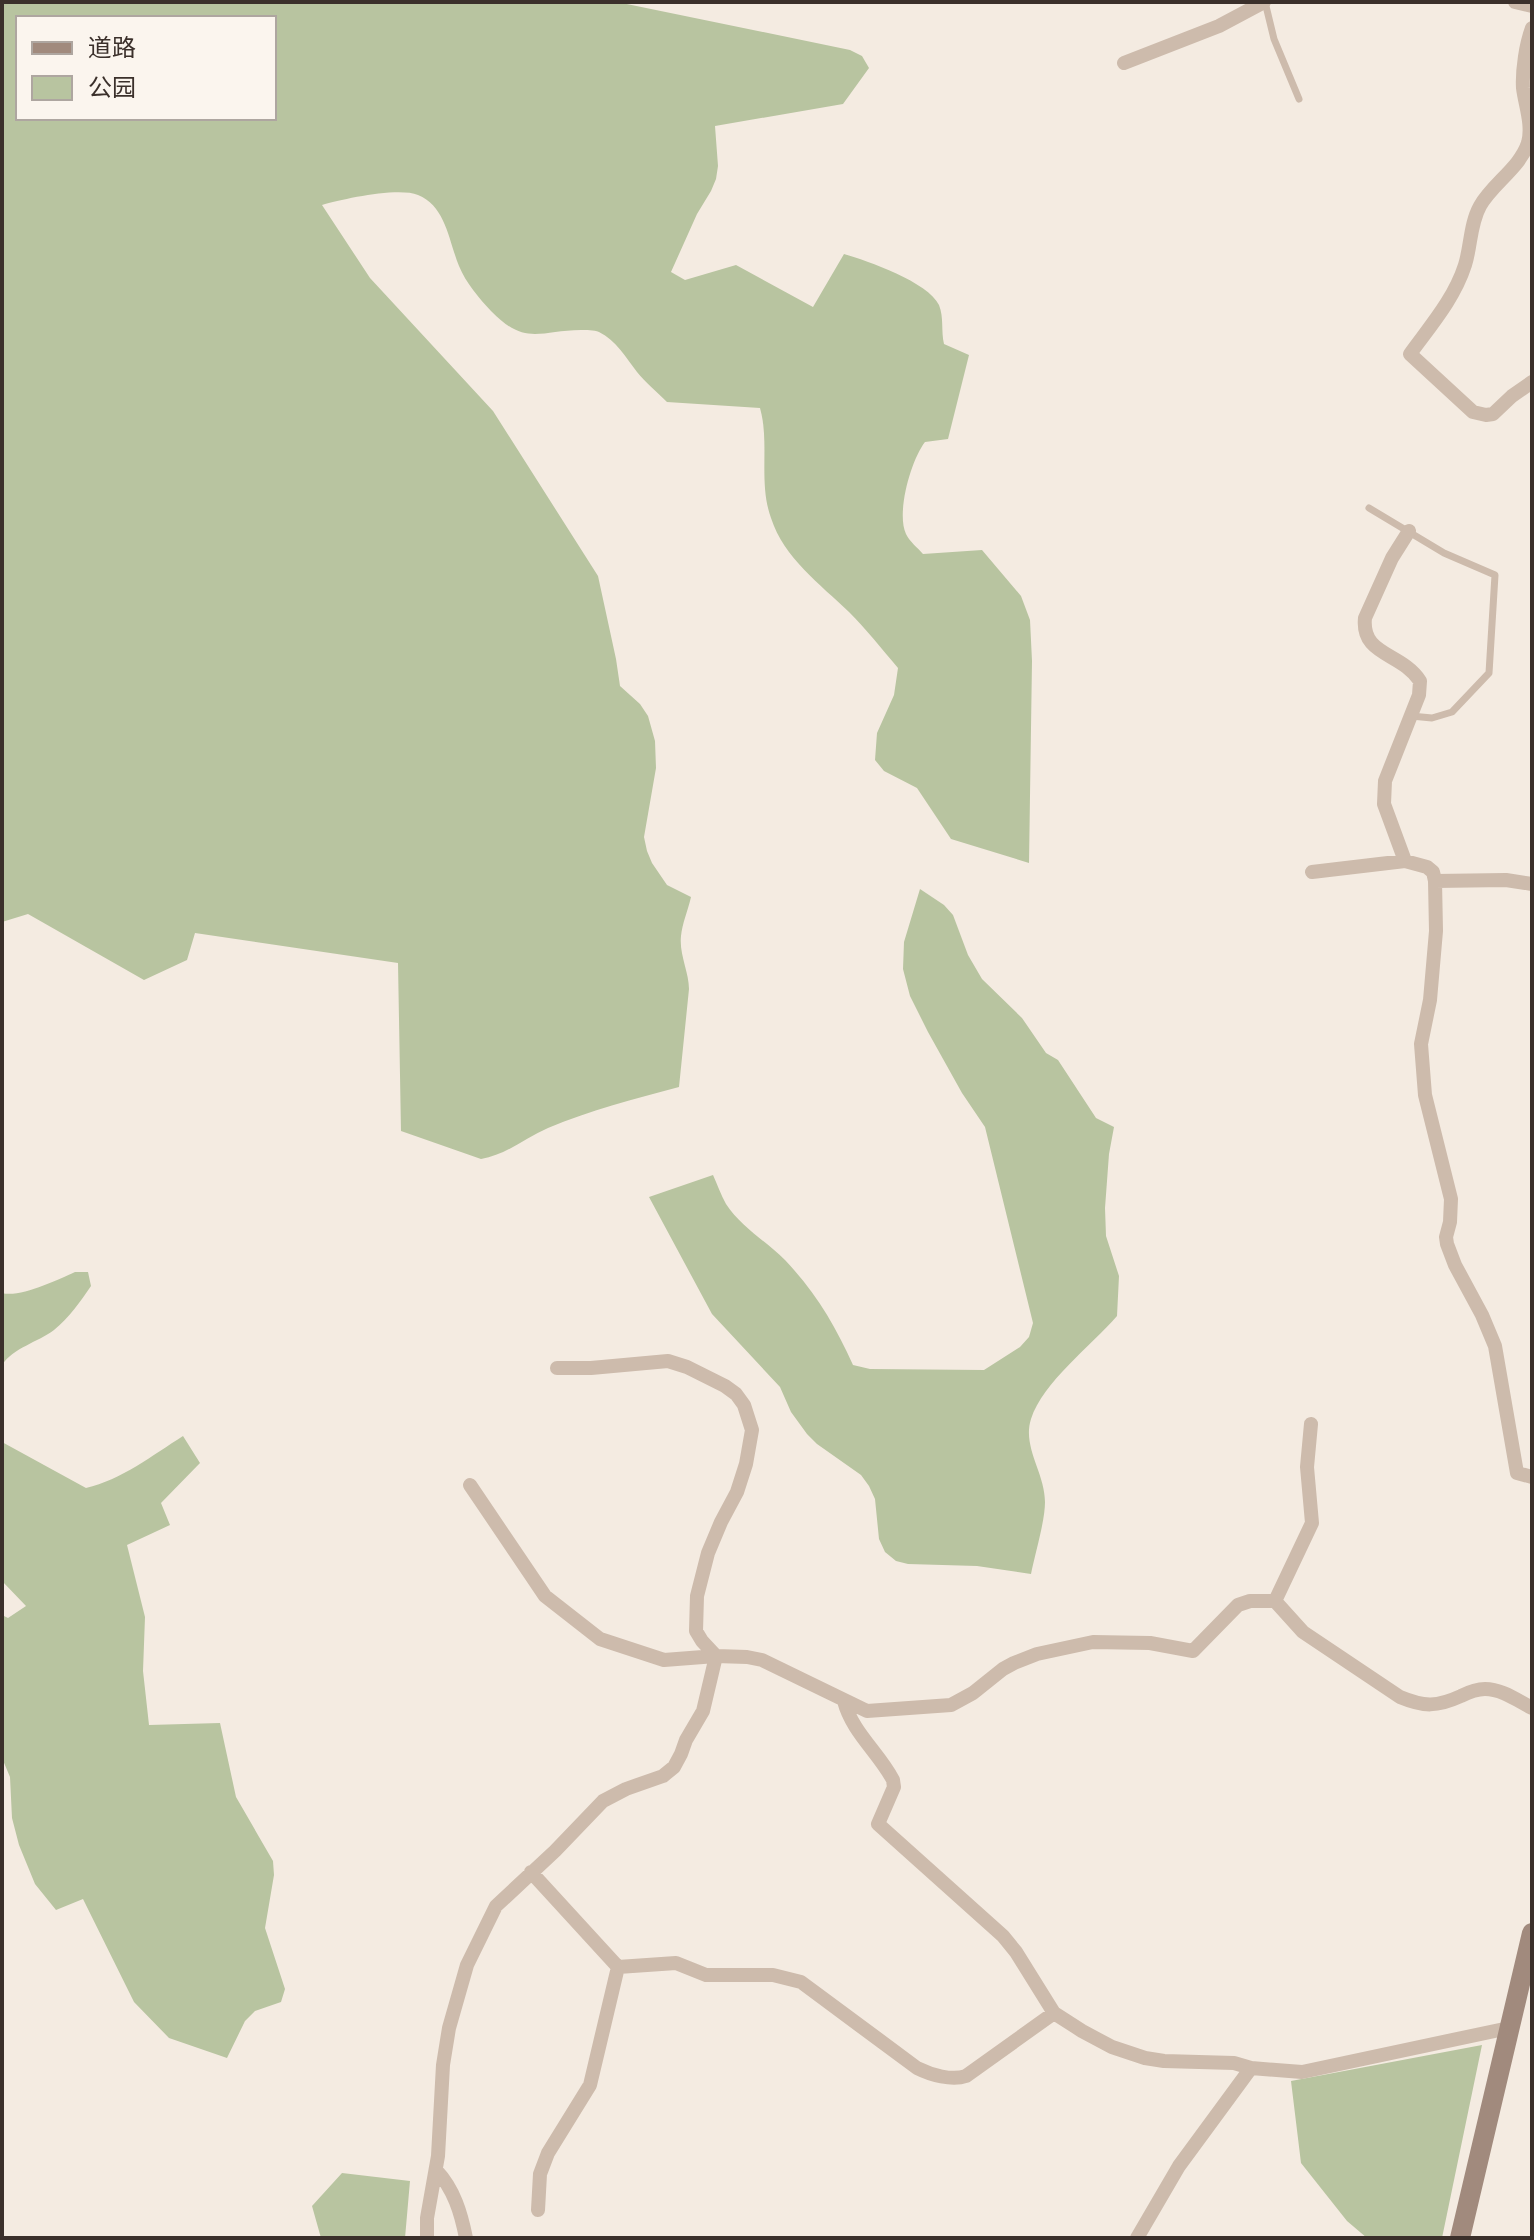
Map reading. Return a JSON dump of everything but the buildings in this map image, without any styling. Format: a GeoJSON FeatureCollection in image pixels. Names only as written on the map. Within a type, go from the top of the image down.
{"type":"FeatureCollection","features":[{"type":"Feature","properties":{"kind":"main road"},"geometry":{"type":"LineString","coordinates":[[1460,2238],[1532,1933]]}},
{"type":"Feature","properties":{"kind":"street"},"geometry":{"type":"LineString","coordinates":[[1124,63],[1219,26],[1264,2]]}},
{"type":"Feature","properties":{"kind":"street"},"geometry":{"type":"LineString","coordinates":[[1515,2],[1532,6]]}},
{"type":"Feature","properties":{"kind":"street"},"geometry":{"type":"LineString","coordinates":[[1532,28],[1527,40],[1523,76],[1529,124],[1528,144],[1481,204],[1475,217],[1465,266],[1454,293],[1410,354],[1473,412],[1486,415],[1493,414],[1532,382]]}},
{"type":"Feature","properties":{"kind":"street"},"geometry":{"type":"LineString","coordinates":[[1405,861],[1383,796],[1385,781],[1421,688],[1420,681],[1399,660],[1372,645],[1365,632],[1365,618],[1392,558],[1409,531]]}},
{"type":"Feature","properties":{"kind":"street"},"geometry":{"type":"LineString","coordinates":[[1312,872],[1405,861],[1413,861],[1433,872],[1436,931],[1430,1000],[1421,1044],[1425,1095],[1451,1199],[1446,1237],[1455,1265],[1495,1346],[1517,1473],[1532,1477]]}},
{"type":"Feature","properties":{"kind":"street"},"geometry":{"type":"LineString","coordinates":[[1435,881],[1506,880],[1532,884]]}},
{"type":"Feature","properties":{"kind":"street"},"geometry":{"type":"LineString","coordinates":[[557,1368],[668,1361],[716,1381],[736,1394],[744,1405],[752,1430],[746,1464],[737,1492],[708,1553],[697,1596],[696,1631],[716,1656]]}},
{"type":"Feature","properties":{"kind":"street"},"geometry":{"type":"LineString","coordinates":[[1275,1601],[1312,1523],[1307,1467],[1311,1424]]}},
{"type":"Feature","properties":{"kind":"street"},"geometry":{"type":"LineString","coordinates":[[470,1485],[545,1596],[600,1639],[664,1660],[716,1656],[762,1660],[867,1711],[951,1705],[963,1700],[1014,1663],[1037,1654],[1093,1642],[1150,1643],[1193,1651],[1238,1605],[1250,1601],[1275,1601],[1303,1632],[1400,1697],[1417,1704],[1430,1706],[1483,1688],[1495,1690],[1532,1708]]}},
{"type":"Feature","properties":{"kind":"street"},"geometry":{"type":"LineString","coordinates":[[427,2238],[427,2218],[440,2144],[443,2065],[455,2003],[467,1965],[496,1906],[603,1801],[663,1776],[674,1767],[703,1711],[716,1656]]}},
{"type":"Feature","properties":{"kind":"street"},"geometry":{"type":"LineString","coordinates":[[844,1701],[862,1737],[893,1780],[894,1787],[878,1824],[1003,1936],[1054,2013],[1082,2031],[1131,2054],[1164,2061],[1234,2063],[1251,2068],[1302,2072],[1509,2028]]}},
{"type":"Feature","properties":{"kind":"street"},"geometry":{"type":"LineString","coordinates":[[531,1872],[618,1967]]}},
{"type":"Feature","properties":{"kind":"street"},"geometry":{"type":"LineString","coordinates":[[618,1967],[676,1963],[706,1975],[773,1975],[801,1982],[917,2068],[954,2078],[966,2076],[1054,2013]]}},
{"type":"Feature","properties":{"kind":"street"},"geometry":{"type":"LineString","coordinates":[[538,2210],[540,2174],[548,2153],[590,2085],[618,1967]]}},
{"type":"Feature","properties":{"kind":"street"},"geometry":{"type":"LineString","coordinates":[[1137,2238],[1179,2166],[1251,2068]]}},
{"type":"Feature","properties":{"kind":"street"},"geometry":{"type":"LineString","coordinates":[[436,2170],[460,2210],[466,2238]]}},
{"type":"Feature","properties":{"kind":"lane"},"geometry":{"type":"LineString","coordinates":[[1264,2],[1274,39],[1299,99]]}},
{"type":"Feature","properties":{"kind":"lane"},"geometry":{"type":"LineString","coordinates":[[1369,508],[1444,553],[1495,575],[1489,673],[1452,712],[1432,718],[1410,716]]}},
{"type":"Feature","properties":{"kind":"green space"},"geometry":{"type":"Polygon","coordinates":[[[2,2],[617,2],[850,50],[862,56],[869,68],[843,104],[715,126],[716,179],[671,272],[685,280],[736,265],[813,307],[844,254],[910,281],[933,296],[939,305],[944,344],[969,355],[948,439],[925,442],[915,461],[906,487],[903,525],[907,537],[923,554],[982,550],[1021,596],[1030,620],[1029,863],[951,839],[917,788],[884,771],[875,760],[877,733],[894,695],[898,668],[855,619],[804,570],[777,532],[765,491],[760,408],[667,402],[640,376],[616,344],[597,331],[534,334],[514,329],[491,311],[469,284],[435,207],[418,195],[398,192],[322,205],[370,278],[493,411],[598,576],[620,686],[648,716],[655,741],[656,768],[644,837],[647,851],[667,885],[691,897],[681,936],[689,989],[679,1087],[580,1116],[548,1128],[499,1154],[481,1159],[401,1131],[398,963],[195,933],[187,960],[144,980],[28,914],[2,922],[2,2]]]}},
{"type":"Feature","properties":{"kind":"green space"},"geometry":{"type":"Polygon","coordinates":[[[920,889],[953,915],[968,955],[982,979],[1022,1018],[1046,1053],[1058,1060],[1096,1118],[1114,1127],[1105,1208],[1106,1236],[1119,1276],[1117,1316],[1057,1378],[1037,1405],[1031,1419],[1029,1440],[1045,1502],[1031,1574],[977,1566],[908,1564],[896,1561],[885,1552],[879,1539],[875,1499],[869,1486],[861,1475],[807,1434],[791,1412],[780,1387],[712,1314],[649,1197],[713,1175],[732,1212],[785,1260],[815,1297],[853,1365],[870,1369],[984,1370],[1020,1347],[1029,1337],[1033,1323],[985,1127],[928,1032],[910,996],[903,969],[904,942],[920,889]]]}},
{"type":"Feature","properties":{"kind":"green space"},"geometry":{"type":"Polygon","coordinates":[[[75,1272],[88,1272],[91,1286],[74,1310],[54,1330],[19,1350],[2,1365],[2,1293],[28,1291],[75,1272]]]}},
{"type":"Feature","properties":{"kind":"green space"},"geometry":{"type":"Polygon","coordinates":[[[183,1436],[200,1463],[161,1503],[170,1525],[127,1545],[145,1617],[143,1671],[149,1725],[220,1723],[236,1797],[273,1861],[274,1875],[265,1928],[285,1989],[281,2002],[255,2011],[245,2021],[227,2058],[169,2038],[134,2002],[83,1899],[56,1910],[35,1884],[19,1845],[12,1818],[10,1777],[2,1758],[2,1615],[8,1618],[26,1606],[2,1581],[2,1442],[86,1488],[124,1473],[183,1436]]]}},
{"type":"Feature","properties":{"kind":"green space"},"geometry":{"type":"Polygon","coordinates":[[[1482,2045],[1442,2238],[1367,2238],[1347,2221],[1301,2163],[1291,2081],[1482,2045]]]}},
{"type":"Feature","properties":{"kind":"green space"},"geometry":{"type":"Polygon","coordinates":[[[342,2173],[410,2181],[405,2238],[321,2238],[312,2206],[342,2173]]]}}]}
